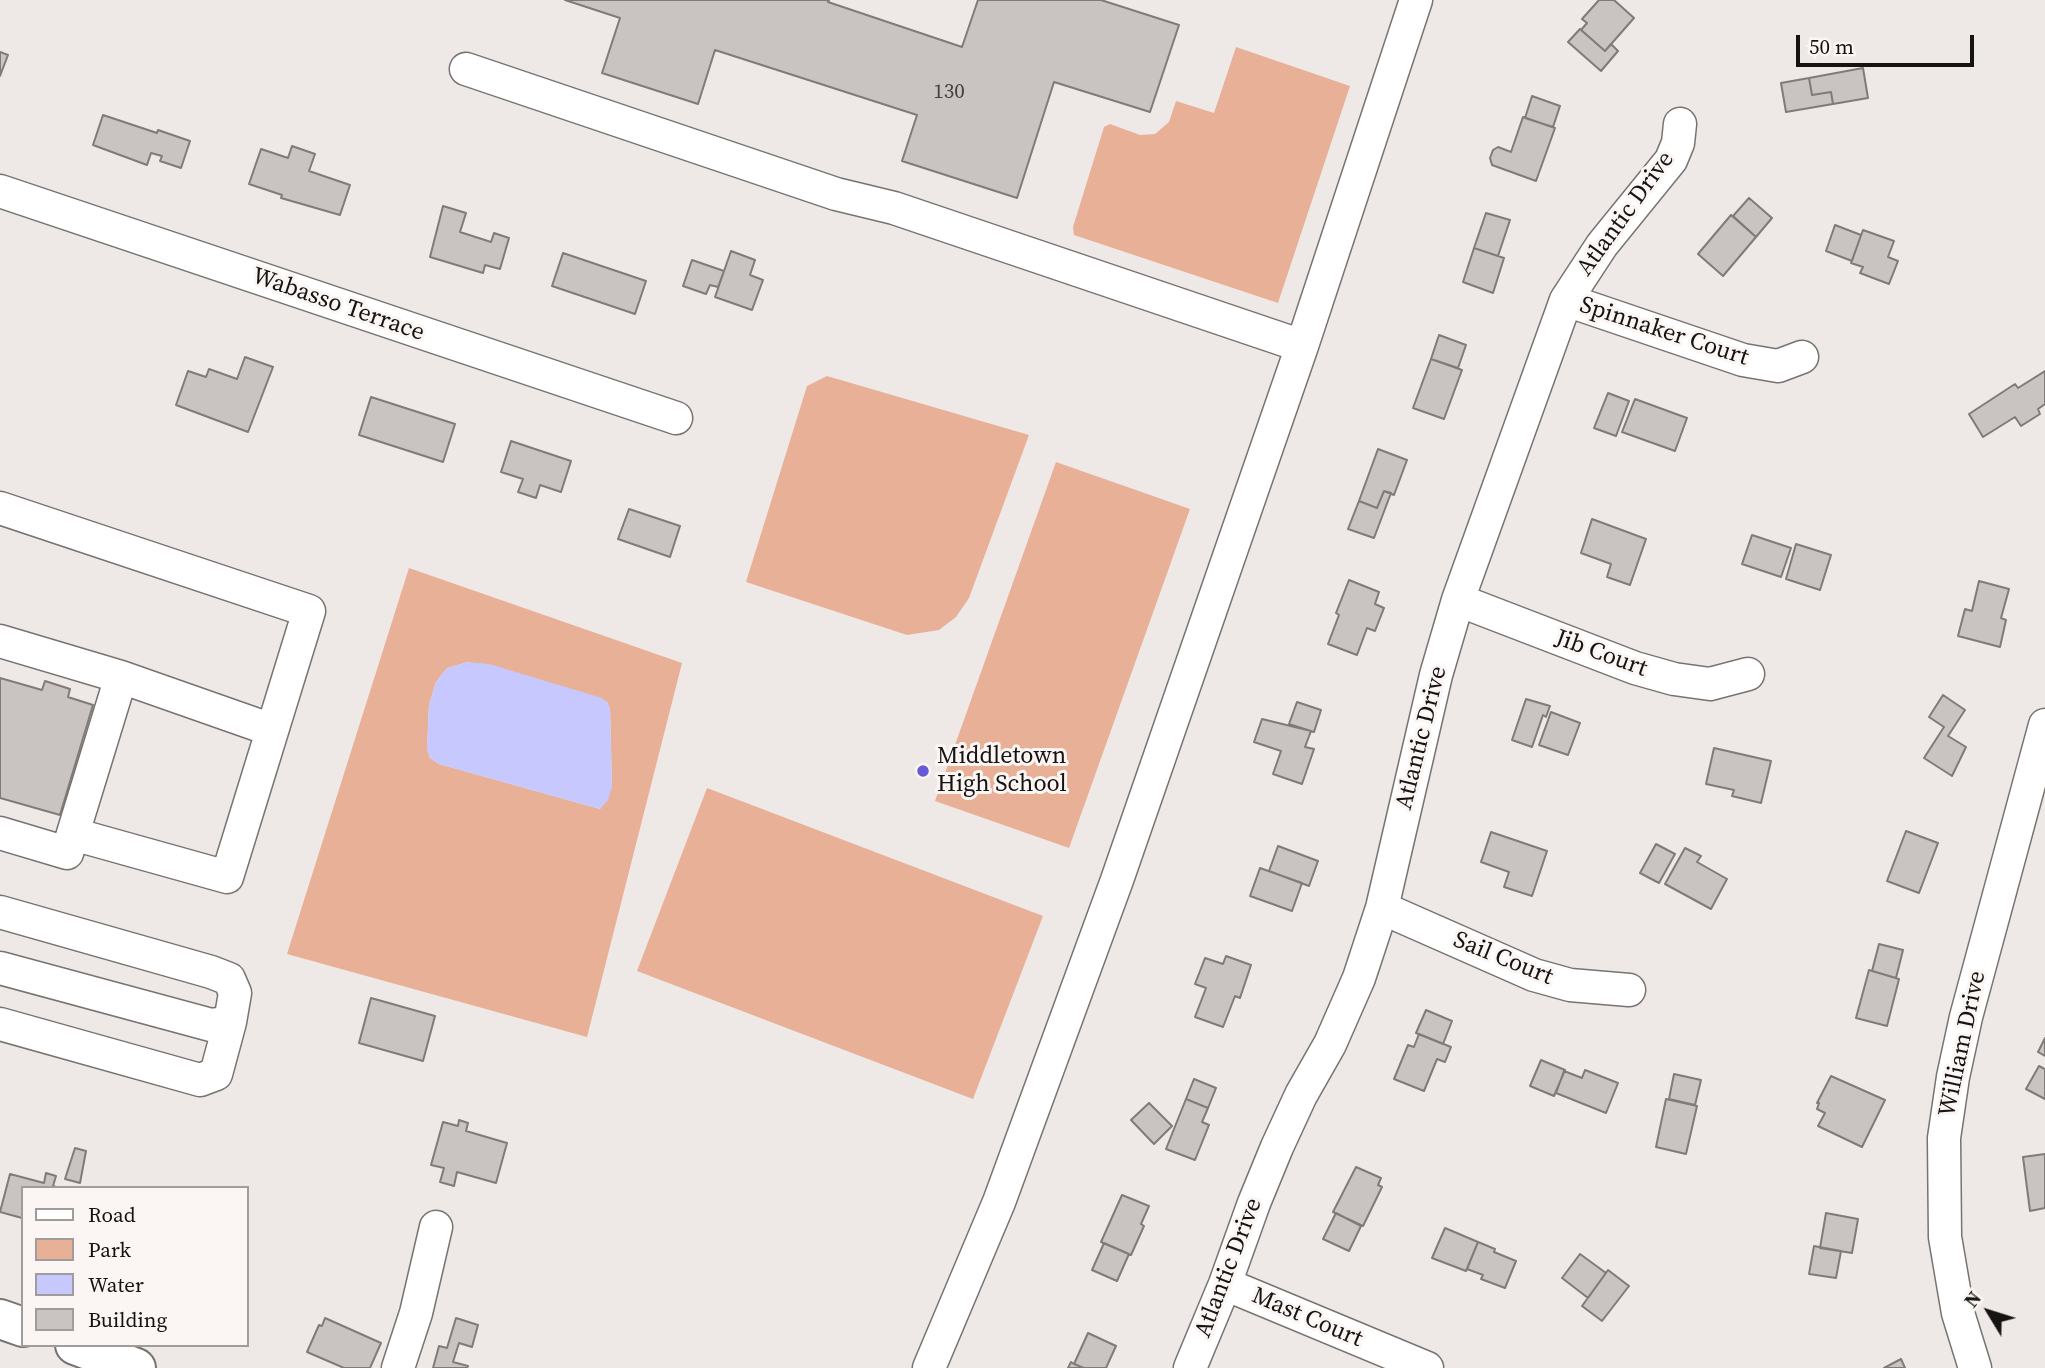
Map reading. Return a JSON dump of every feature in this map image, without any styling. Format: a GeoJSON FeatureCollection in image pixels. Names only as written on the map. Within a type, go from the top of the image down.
{"type":"FeatureCollection","features":[{"type":"Feature","properties":{"kind":"main road"},"geometry":{"type":"LineString","coordinates":[[0,1319],[21,1326]]}},
{"type":"Feature","properties":{"kind":"main road"},"geometry":{"type":"LineString","coordinates":[[80,1347],[136,1368]]}},
{"type":"Feature","properties":{"kind":"street"},"geometry":{"type":"LineString","coordinates":[[929,1368],[999,1202],[1107,905],[1303,346],[1416,0]]}},
{"type":"Feature","properties":{"kind":"street"},"geometry":{"type":"LineString","coordinates":[[466,69],[836,194],[894,208],[1303,346]]}},
{"type":"Feature","properties":{"kind":"street","name":"Atlantic Drive"},"geometry":{"type":"LineString","coordinates":[[1190,1368],[1277,1147],[1301,1095],[1330,1044],[1359,978],[1382,908],[1433,687],[1458,600],[1566,300],[1596,253],[1671,160],[1678,142],[1680,124]]}},
{"type":"Feature","properties":{"kind":"street","name":"Wabasso Terrace"},"geometry":{"type":"LineString","coordinates":[[0,191],[676,418]]}},
{"type":"Feature","properties":{"kind":"street","name":"Spinnaker Court"},"geometry":{"type":"LineString","coordinates":[[1566,300],[1743,360],[1778,366],[1802,357]]}},
{"type":"Feature","properties":{"kind":"street"},"geometry":{"type":"LineString","coordinates":[[0,508],[309,611],[227,877],[73,834]]}},
{"type":"Feature","properties":{"kind":"street","name":"Jib Court"},"geometry":{"type":"LineString","coordinates":[[1458,600],[1635,668],[1674,679],[1710,684],[1748,674]]}},
{"type":"Feature","properties":{"kind":"street"},"geometry":{"type":"LineString","coordinates":[[0,641],[121,677],[272,730]]}},
{"type":"Feature","properties":{"kind":"street"},"geometry":{"type":"LineString","coordinates":[[0,833],[67,853],[121,677]]}},
{"type":"Feature","properties":{"kind":"street","name":"William Drive"},"geometry":{"type":"LineString","coordinates":[[1975,1368],[1958,1313],[1945,1237],[1944,1138],[1966,1017],[2045,725]]}},
{"type":"Feature","properties":{"kind":"street","name":"Sail Court"},"geometry":{"type":"LineString","coordinates":[[1382,908],[1534,975],[1570,985],[1629,990]]}},
{"type":"Feature","properties":{"kind":"street"},"geometry":{"type":"LineString","coordinates":[[0,912],[211,972],[229,979],[235,993],[216,1074],[201,1080],[0,1024]]}},
{"type":"Feature","properties":{"kind":"street"},"geometry":{"type":"LineString","coordinates":[[0,968],[167,1015],[211,1025],[230,1022]]}},
{"type":"Feature","properties":{"kind":"street"},"geometry":{"type":"LineString","coordinates":[[398,1368],[416,1313],[436,1227]]}},
{"type":"Feature","properties":{"kind":"street","name":"Mast Court"},"geometry":{"type":"LineString","coordinates":[[1225,1284],[1427,1368]]}},
{"type":"Feature","properties":{"kind":"green space"},"geometry":{"type":"Polygon","coordinates":[[[1236,47],[1350,86],[1278,303],[1074,235],[1073,227],[1104,127],[1110,124],[1140,135],[1155,134],[1169,122],[1176,101],[1214,113],[1236,47]]]}},
{"type":"Feature","properties":{"kind":"green space"},"geometry":{"type":"Polygon","coordinates":[[[827,376],[1029,435],[969,598],[956,617],[939,630],[907,635],[746,582],[807,386],[827,376]]]}},
{"type":"Feature","properties":{"kind":"green space"},"geometry":{"type":"Polygon","coordinates":[[[1056,462],[1190,509],[1069,848],[935,801],[1056,462]]]}},
{"type":"Feature","properties":{"kind":"green space"},"geometry":{"type":"Polygon","coordinates":[[[409,568],[682,663],[587,1037],[287,954],[409,568]],[[468,662],[447,668],[436,682],[429,705],[427,749],[430,758],[439,764],[600,809],[612,787],[610,709],[607,702],[468,662]]]}},
{"type":"Feature","properties":{"kind":"green space"},"geometry":{"type":"Polygon","coordinates":[[[707,788],[1043,916],[973,1099],[637,971],[707,788]]]}},
{"type":"Feature","properties":{"kind":"water"},"geometry":{"type":"Polygon","coordinates":[[[468,662],[489,664],[602,698],[607,702],[610,709],[612,787],[608,800],[600,809],[439,764],[430,758],[427,749],[429,705],[436,682],[447,668],[468,662]]]}},
{"type":"Feature","properties":{"kind":"building"},"geometry":{"type":"Polygon","coordinates":[[[565,0],[829,0],[828,2],[962,47],[978,0],[1101,0],[1179,25],[1150,112],[1054,82],[1017,198],[902,161],[917,115],[715,50],[698,104],[602,73],[620,18],[565,0]]]}},
{"type":"Feature","properties":{"kind":"building"},"geometry":{"type":"Polygon","coordinates":[[[1599,0],[1614,0],[1634,18],[1605,51],[1581,30],[1587,23],[1582,19],[1599,0]]]}},
{"type":"Feature","properties":{"kind":"building"},"geometry":{"type":"Polygon","coordinates":[[[1580,29],[1605,51],[1611,44],[1618,51],[1601,71],[1568,42],[1580,29]]]}},
{"type":"Feature","properties":{"kind":"building"},"geometry":{"type":"Polygon","coordinates":[[[0,52],[8,55],[0,76],[0,52]]]}},
{"type":"Feature","properties":{"kind":"building"},"geometry":{"type":"Polygon","coordinates":[[[1863,68],[1868,98],[1833,104],[1831,92],[1812,95],[1809,78],[1863,68]]]}},
{"type":"Feature","properties":{"kind":"building"},"geometry":{"type":"Polygon","coordinates":[[[1809,78],[1812,95],[1831,92],[1833,104],[1786,112],[1781,83],[1809,78]]]}},
{"type":"Feature","properties":{"kind":"building"},"geometry":{"type":"Polygon","coordinates":[[[1532,96],[1560,106],[1553,127],[1525,118],[1532,96]]]}},
{"type":"Feature","properties":{"kind":"building"},"geometry":{"type":"Polygon","coordinates":[[[103,115],[190,141],[181,168],[160,161],[162,156],[151,153],[147,165],[93,145],[103,115]]]}},
{"type":"Feature","properties":{"kind":"building"},"geometry":{"type":"Polygon","coordinates":[[[1523,117],[1555,128],[1536,181],[1492,165],[1490,158],[1493,150],[1498,147],[1511,152],[1523,117]]]}},
{"type":"Feature","properties":{"kind":"building"},"geometry":{"type":"Polygon","coordinates":[[[292,146],[315,154],[309,171],[350,185],[340,215],[281,198],[282,195],[249,184],[261,149],[288,158],[292,146]]]}},
{"type":"Feature","properties":{"kind":"building"},"geometry":{"type":"Polygon","coordinates":[[[1749,198],[1772,218],[1756,237],[1733,216],[1749,198]]]}},
{"type":"Feature","properties":{"kind":"building"},"geometry":{"type":"Polygon","coordinates":[[[443,206],[466,213],[460,232],[491,242],[494,233],[509,238],[500,269],[485,265],[483,273],[430,257],[443,206]]]}},
{"type":"Feature","properties":{"kind":"building"},"geometry":{"type":"Polygon","coordinates":[[[1486,213],[1510,220],[1498,256],[1474,248],[1486,213]]]}},
{"type":"Feature","properties":{"kind":"building"},"geometry":{"type":"Polygon","coordinates":[[[1731,215],[1756,237],[1723,276],[1698,254],[1731,215]]]}},
{"type":"Feature","properties":{"kind":"building"},"geometry":{"type":"Polygon","coordinates":[[[1835,225],[1861,235],[1852,261],[1826,251],[1835,225]]]}},
{"type":"Feature","properties":{"kind":"building"},"geometry":{"type":"Polygon","coordinates":[[[1863,230],[1894,241],[1888,257],[1898,261],[1889,284],[1860,273],[1863,267],[1851,263],[1863,230]]]}},
{"type":"Feature","properties":{"kind":"building"},"geometry":{"type":"Polygon","coordinates":[[[1474,248],[1504,258],[1493,293],[1463,282],[1474,248]]]}},
{"type":"Feature","properties":{"kind":"building"},"geometry":{"type":"Polygon","coordinates":[[[731,251],[755,260],[750,275],[763,280],[752,310],[715,297],[731,251]]]}},
{"type":"Feature","properties":{"kind":"building"},"geometry":{"type":"Polygon","coordinates":[[[563,253],[646,281],[635,314],[552,286],[563,253]]]}},
{"type":"Feature","properties":{"kind":"building"},"geometry":{"type":"Polygon","coordinates":[[[692,260],[724,271],[718,287],[710,285],[706,294],[683,286],[692,260]]]}},
{"type":"Feature","properties":{"kind":"building"},"geometry":{"type":"Polygon","coordinates":[[[1439,335],[1466,345],[1458,368],[1431,359],[1439,335]]]}},
{"type":"Feature","properties":{"kind":"building"},"geometry":{"type":"Polygon","coordinates":[[[245,357],[273,367],[248,432],[176,405],[188,371],[206,377],[209,369],[237,379],[245,357]]]}},
{"type":"Feature","properties":{"kind":"building"},"geometry":{"type":"Polygon","coordinates":[[[1431,359],[1462,370],[1444,419],[1413,408],[1431,359]]]}},
{"type":"Feature","properties":{"kind":"building"},"geometry":{"type":"Polygon","coordinates":[[[2045,371],[2045,404],[2038,409],[2040,414],[2021,426],[2015,417],[1983,437],[1969,414],[2015,384],[2018,388],[2045,371]]]}},
{"type":"Feature","properties":{"kind":"building"},"geometry":{"type":"Polygon","coordinates":[[[1608,393],[1629,401],[1616,436],[1594,428],[1608,393]]]}},
{"type":"Feature","properties":{"kind":"building"},"geometry":{"type":"Polygon","coordinates":[[[371,397],[455,424],[443,462],[359,435],[371,397]]]}},
{"type":"Feature","properties":{"kind":"building"},"geometry":{"type":"Polygon","coordinates":[[[1635,399],[1687,418],[1675,451],[1622,432],[1635,399]]]}},
{"type":"Feature","properties":{"kind":"building"},"geometry":{"type":"Polygon","coordinates":[[[511,441],[571,461],[561,492],[540,485],[536,498],[518,492],[523,479],[501,472],[511,441]]]}},
{"type":"Feature","properties":{"kind":"building"},"geometry":{"type":"Polygon","coordinates":[[[1378,449],[1407,460],[1394,495],[1384,491],[1377,508],[1359,501],[1378,449]]]}},
{"type":"Feature","properties":{"kind":"building"},"geometry":{"type":"Polygon","coordinates":[[[1384,491],[1391,493],[1374,538],[1348,529],[1359,501],[1377,508],[1384,491]]]}},
{"type":"Feature","properties":{"kind":"building"},"geometry":{"type":"Polygon","coordinates":[[[629,509],[680,526],[670,557],[618,539],[629,509]]]}},
{"type":"Feature","properties":{"kind":"building"},"geometry":{"type":"Polygon","coordinates":[[[1592,519],[1646,539],[1630,585],[1607,577],[1611,564],[1581,553],[1592,519]]]}},
{"type":"Feature","properties":{"kind":"building"},"geometry":{"type":"Polygon","coordinates":[[[1752,535],[1791,548],[1781,577],[1742,564],[1752,535]]]}},
{"type":"Feature","properties":{"kind":"building"},"geometry":{"type":"Polygon","coordinates":[[[1796,544],[1831,555],[1820,590],[1786,579],[1796,544]]]}},
{"type":"Feature","properties":{"kind":"building"},"geometry":{"type":"Polygon","coordinates":[[[1349,580],[1379,592],[1375,604],[1384,608],[1375,631],[1367,628],[1357,655],[1328,644],[1349,580]]]}},
{"type":"Feature","properties":{"kind":"building"},"geometry":{"type":"Polygon","coordinates":[[[1979,581],[2009,589],[2001,618],[2006,620],[2000,647],[1958,636],[1965,609],[1972,611],[1979,581]]]}},
{"type":"Feature","properties":{"kind":"building"},"geometry":{"type":"Polygon","coordinates":[[[0,678],[42,690],[45,681],[70,689],[68,697],[93,705],[60,815],[0,798],[0,678]]]}},
{"type":"Feature","properties":{"kind":"building"},"geometry":{"type":"Polygon","coordinates":[[[1943,695],[1965,710],[1948,736],[1966,747],[1952,776],[1924,758],[1944,727],[1929,717],[1943,695]]]}},
{"type":"Feature","properties":{"kind":"building"},"geometry":{"type":"Polygon","coordinates":[[[1526,699],[1550,706],[1546,717],[1543,715],[1532,747],[1512,740],[1526,699]]]}},
{"type":"Feature","properties":{"kind":"building"},"geometry":{"type":"Polygon","coordinates":[[[1297,702],[1321,710],[1314,732],[1289,724],[1297,702]]]}},
{"type":"Feature","properties":{"kind":"building"},"geometry":{"type":"Polygon","coordinates":[[[1551,712],[1580,723],[1568,755],[1539,745],[1551,712]]]}},
{"type":"Feature","properties":{"kind":"building"},"geometry":{"type":"Polygon","coordinates":[[[1262,719],[1311,731],[1305,747],[1314,749],[1302,784],[1273,774],[1281,751],[1254,742],[1262,719]]]}},
{"type":"Feature","properties":{"kind":"building"},"geometry":{"type":"Polygon","coordinates":[[[1714,748],[1771,761],[1761,803],[1732,796],[1734,790],[1706,784],[1714,748]]]}},
{"type":"Feature","properties":{"kind":"building"},"geometry":{"type":"Polygon","coordinates":[[[1906,831],[1938,843],[1919,893],[1887,881],[1906,831]]]}},
{"type":"Feature","properties":{"kind":"building"},"geometry":{"type":"Polygon","coordinates":[[[1491,832],[1547,851],[1532,896],[1504,887],[1509,872],[1481,862],[1491,832]]]}},
{"type":"Feature","properties":{"kind":"building"},"geometry":{"type":"Polygon","coordinates":[[[1656,844],[1675,854],[1659,883],[1640,873],[1656,844]]]}},
{"type":"Feature","properties":{"kind":"building"},"geometry":{"type":"Polygon","coordinates":[[[1278,846],[1318,861],[1309,886],[1269,871],[1278,846]]]}},
{"type":"Feature","properties":{"kind":"building"},"geometry":{"type":"Polygon","coordinates":[[[1685,848],[1701,856],[1697,862],[1727,879],[1711,909],[1665,884],[1685,848]]]}},
{"type":"Feature","properties":{"kind":"building"},"geometry":{"type":"Polygon","coordinates":[[[1260,868],[1302,883],[1292,911],[1250,896],[1260,868]]]}},
{"type":"Feature","properties":{"kind":"building"},"geometry":{"type":"Polygon","coordinates":[[[1879,944],[1903,950],[1896,978],[1872,971],[1879,944]]]}},
{"type":"Feature","properties":{"kind":"building"},"geometry":{"type":"Polygon","coordinates":[[[1226,956],[1251,965],[1240,998],[1235,996],[1223,1027],[1195,1017],[1206,988],[1195,984],[1205,958],[1223,964],[1226,956]]]}},
{"type":"Feature","properties":{"kind":"building"},"geometry":{"type":"Polygon","coordinates":[[[1869,970],[1899,979],[1887,1026],[1856,1018],[1869,970]]]}},
{"type":"Feature","properties":{"kind":"building"},"geometry":{"type":"Polygon","coordinates":[[[371,998],[435,1016],[423,1061],[359,1043],[371,998]]]}},
{"type":"Feature","properties":{"kind":"building"},"geometry":{"type":"Polygon","coordinates":[[[1426,1010],[1452,1021],[1443,1044],[1416,1033],[1426,1010]]]}},
{"type":"Feature","properties":{"kind":"building"},"geometry":{"type":"Polygon","coordinates":[[[1419,1034],[1451,1047],[1445,1062],[1437,1059],[1424,1091],[1394,1079],[1408,1045],[1414,1047],[1419,1034]]]}},
{"type":"Feature","properties":{"kind":"building"},"geometry":{"type":"Polygon","coordinates":[[[2045,1038],[2045,1056],[2038,1052],[2045,1038]]]}},
{"type":"Feature","properties":{"kind":"building"},"geometry":{"type":"Polygon","coordinates":[[[1541,1060],[1565,1070],[1554,1096],[1530,1086],[1541,1060]]]}},
{"type":"Feature","properties":{"kind":"building"},"geometry":{"type":"Polygon","coordinates":[[[2039,1066],[2045,1069],[2045,1099],[2026,1089],[2039,1066]]]}},
{"type":"Feature","properties":{"kind":"building"},"geometry":{"type":"Polygon","coordinates":[[[1585,1070],[1618,1083],[1606,1113],[1556,1093],[1564,1071],[1582,1078],[1585,1070]]]}},
{"type":"Feature","properties":{"kind":"building"},"geometry":{"type":"Polygon","coordinates":[[[1674,1074],[1701,1080],[1695,1105],[1669,1099],[1674,1074]]]}},
{"type":"Feature","properties":{"kind":"building"},"geometry":{"type":"Polygon","coordinates":[[[1831,1076],[1885,1100],[1862,1147],[1818,1126],[1825,1113],[1817,1109],[1817,1103],[1831,1076]]]}},
{"type":"Feature","properties":{"kind":"building"},"geometry":{"type":"Polygon","coordinates":[[[1194,1079],[1216,1088],[1208,1108],[1186,1099],[1194,1079]]]}},
{"type":"Feature","properties":{"kind":"building"},"geometry":{"type":"Polygon","coordinates":[[[1186,1099],[1208,1108],[1202,1122],[1209,1125],[1195,1160],[1166,1149],[1186,1099]]]}},
{"type":"Feature","properties":{"kind":"building"},"geometry":{"type":"Polygon","coordinates":[[[1666,1099],[1697,1106],[1686,1154],[1656,1147],[1666,1099]]]}},
{"type":"Feature","properties":{"kind":"building"},"geometry":{"type":"Polygon","coordinates":[[[1149,1103],[1172,1126],[1154,1144],[1131,1120],[1149,1103]]]}},
{"type":"Feature","properties":{"kind":"building"},"geometry":{"type":"Polygon","coordinates":[[[459,1120],[468,1123],[466,1131],[507,1143],[496,1183],[457,1172],[454,1186],[440,1182],[444,1168],[431,1165],[443,1122],[458,1126],[459,1120]]]}},
{"type":"Feature","properties":{"kind":"building"},"geometry":{"type":"Polygon","coordinates":[[[75,1148],[86,1151],[80,1183],[65,1179],[75,1148]]]}},
{"type":"Feature","properties":{"kind":"building"},"geometry":{"type":"Polygon","coordinates":[[[2045,1154],[2045,1208],[2030,1211],[2023,1157],[2045,1154]]]}},
{"type":"Feature","properties":{"kind":"building"},"geometry":{"type":"Polygon","coordinates":[[[1356,1167],[1381,1178],[1378,1185],[1382,1187],[1363,1226],[1333,1212],[1356,1167]]]}},
{"type":"Feature","properties":{"kind":"building"},"geometry":{"type":"Polygon","coordinates":[[[46,1173],[56,1176],[53,1186],[21,1186],[21,1218],[0,1212],[10,1174],[44,1183],[46,1173]]]}},
{"type":"Feature","properties":{"kind":"building"},"geometry":{"type":"Polygon","coordinates":[[[1122,1195],[1149,1206],[1141,1224],[1144,1226],[1131,1255],[1101,1242],[1122,1195]]]}},
{"type":"Feature","properties":{"kind":"building"},"geometry":{"type":"Polygon","coordinates":[[[1336,1213],[1361,1226],[1349,1251],[1323,1239],[1336,1213]]]}},
{"type":"Feature","properties":{"kind":"building"},"geometry":{"type":"Polygon","coordinates":[[[1826,1213],[1858,1219],[1852,1253],[1820,1248],[1826,1213]]]}},
{"type":"Feature","properties":{"kind":"building"},"geometry":{"type":"Polygon","coordinates":[[[1445,1228],[1478,1242],[1466,1271],[1432,1258],[1445,1228]]]}},
{"type":"Feature","properties":{"kind":"building"},"geometry":{"type":"Polygon","coordinates":[[[1478,1242],[1516,1261],[1505,1288],[1481,1279],[1483,1275],[1467,1269],[1478,1242]]]}},
{"type":"Feature","properties":{"kind":"building"},"geometry":{"type":"Polygon","coordinates":[[[1104,1243],[1129,1254],[1117,1281],[1092,1270],[1104,1243]]]}},
{"type":"Feature","properties":{"kind":"building"},"geometry":{"type":"Polygon","coordinates":[[[1814,1246],[1841,1251],[1836,1278],[1809,1274],[1814,1246]]]}},
{"type":"Feature","properties":{"kind":"building"},"geometry":{"type":"Polygon","coordinates":[[[1580,1254],[1606,1273],[1588,1298],[1562,1278],[1580,1254]]]}},
{"type":"Feature","properties":{"kind":"building"},"geometry":{"type":"Polygon","coordinates":[[[1608,1270],[1629,1286],[1602,1321],[1582,1306],[1608,1270]]]}},
{"type":"Feature","properties":{"kind":"building"},"geometry":{"type":"Polygon","coordinates":[[[325,1318],[381,1343],[370,1368],[344,1368],[307,1352],[325,1318]]]}},
{"type":"Feature","properties":{"kind":"building"},"geometry":{"type":"Polygon","coordinates":[[[456,1318],[478,1325],[472,1347],[459,1343],[453,1362],[468,1366],[433,1368],[439,1346],[447,1348],[456,1318]]]}},
{"type":"Feature","properties":{"kind":"building"},"geometry":{"type":"Polygon","coordinates":[[[1088,1333],[1116,1346],[1106,1368],[1084,1368],[1074,1364],[1088,1333]]]}},
{"type":"Feature","properties":{"kind":"building"},"geometry":{"type":"Polygon","coordinates":[[[1901,1359],[1905,1368],[1884,1368],[1901,1359]]]}},
{"type":"Feature","properties":{"kind":"building"},"geometry":{"type":"Polygon","coordinates":[[[1071,1362],[1074,1364],[1084,1368],[1068,1368],[1071,1362]]]}},
{"type":"Feature","properties":{"kind":"place","name":"Middletown High School"},"geometry":{"type":"Point","coordinates":[923,771]}}]}
